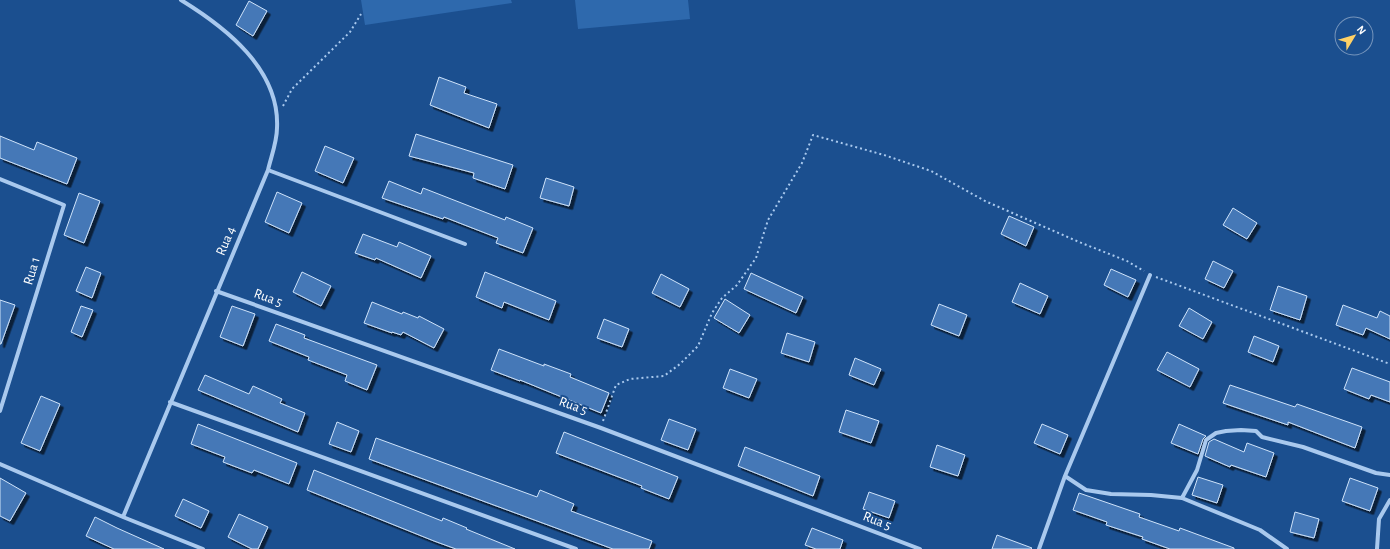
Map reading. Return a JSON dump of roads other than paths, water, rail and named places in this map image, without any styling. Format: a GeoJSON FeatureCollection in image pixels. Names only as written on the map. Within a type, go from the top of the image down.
{"type":"FeatureCollection","features":[{"type":"Feature","properties":{"kind":"street","name":"Rua 4"},"geometry":{"type":"LineString","coordinates":[[123,517],[216,291],[268,170],[278,128],[273,95],[259,67],[237,40],[181,0]]}},
{"type":"Feature","properties":{"kind":"street"},"geometry":{"type":"LineString","coordinates":[[268,170],[465,244]]}},
{"type":"Feature","properties":{"kind":"street","name":"Rua 1"},"geometry":{"type":"LineString","coordinates":[[0,179],[64,205],[0,411]]}},
{"type":"Feature","properties":{"kind":"street"},"geometry":{"type":"LineString","coordinates":[[1039,549],[1065,476],[1150,275]]}},
{"type":"Feature","properties":{"kind":"street","name":"Rua 5"},"geometry":{"type":"LineString","coordinates":[[216,291],[601,428],[920,549]]}},
{"type":"Feature","properties":{"kind":"street"},"geometry":{"type":"LineString","coordinates":[[170,402],[576,549]]}},
{"type":"Feature","properties":{"kind":"street"},"geometry":{"type":"LineString","coordinates":[[1182,498],[1197,470],[1206,440],[1216,433],[1226,431],[1256,431],[1262,437],[1303,447],[1376,473],[1390,474]]}},
{"type":"Feature","properties":{"kind":"street"},"geometry":{"type":"LineString","coordinates":[[0,464],[202,549]]}},
{"type":"Feature","properties":{"kind":"street"},"geometry":{"type":"LineString","coordinates":[[1065,476],[1086,490],[1111,494],[1151,495],[1182,498],[1260,530],[1287,549]]}},
{"type":"Feature","properties":{"kind":"street"},"geometry":{"type":"LineString","coordinates":[[1377,549],[1379,519],[1390,500]]}}]}
